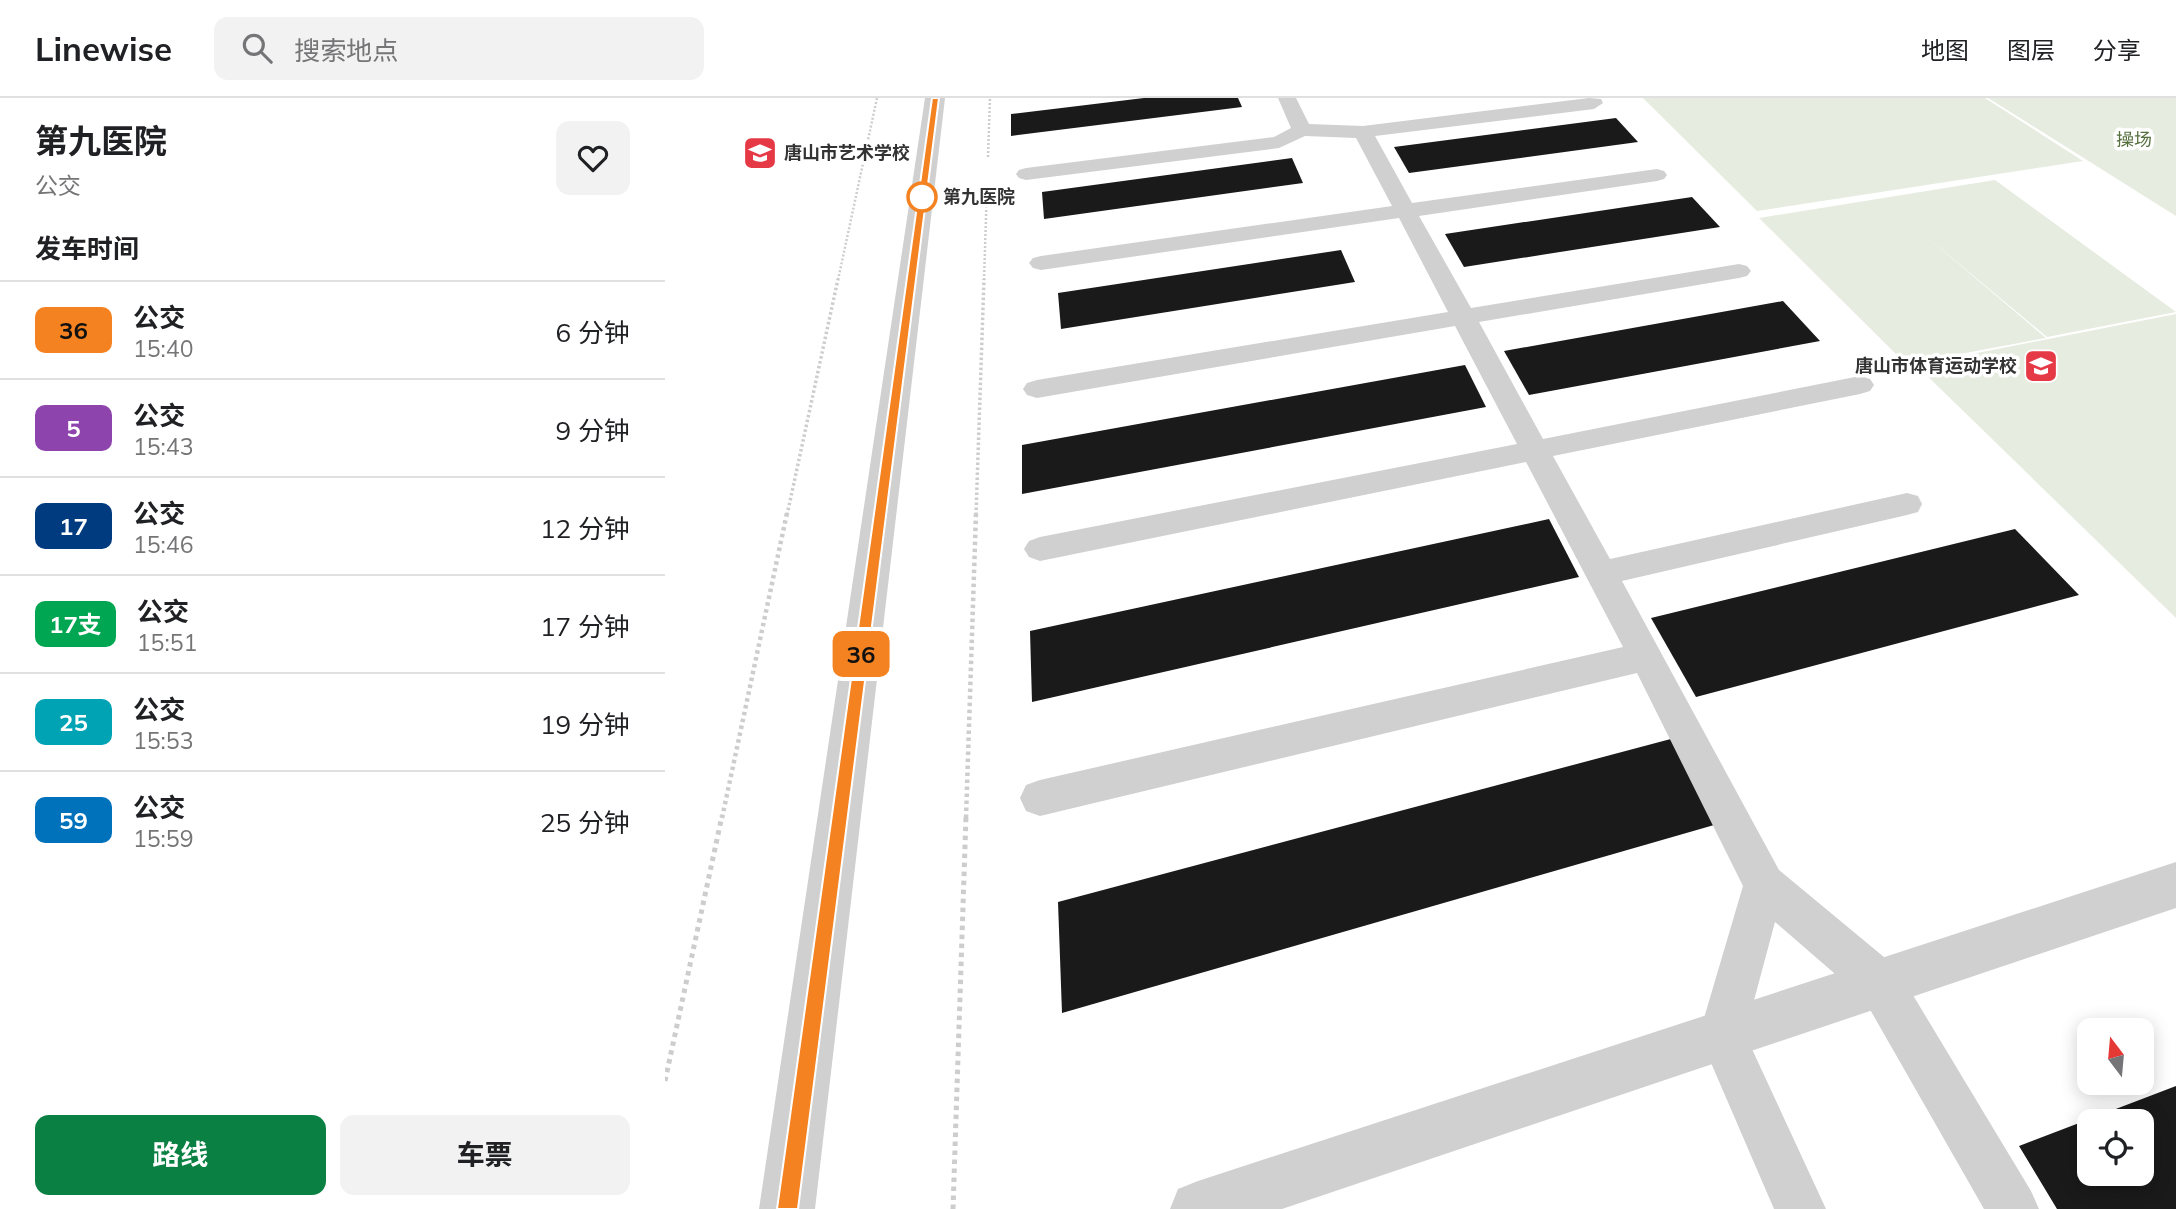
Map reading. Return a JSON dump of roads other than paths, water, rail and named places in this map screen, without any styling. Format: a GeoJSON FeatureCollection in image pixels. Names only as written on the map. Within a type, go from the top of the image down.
{"type":"FeatureCollection","features":[{"type":"Feature","properties":{"kind":"street"},"geometry":{"type":"LineString","coordinates":[[787,1209],[935,98]]}},
{"type":"Feature","properties":{"kind":"street"},"geometry":{"type":"LineString","coordinates":[[1198,1209],[2176,885]]}},
{"type":"Feature","properties":{"kind":"lane"},"geometry":{"type":"LineString","coordinates":[[1287,98],[1302,130]]}},
{"type":"Feature","properties":{"kind":"lane"},"geometry":{"type":"LineString","coordinates":[[1026,174],[1279,142],[1302,130],[1363,132],[1594,103]]}},
{"type":"Feature","properties":{"kind":"lane"},"geometry":{"type":"LineString","coordinates":[[1363,132],[1646,656],[1764,884],[1880,983],[2013,1209]]}},
{"type":"Feature","properties":{"kind":"lane"},"geometry":{"type":"LineString","coordinates":[[1041,264],[1657,175]]}},
{"type":"Feature","properties":{"kind":"lane"},"geometry":{"type":"LineString","coordinates":[[1037,389],[1739,271]]}},
{"type":"Feature","properties":{"kind":"lane"},"geometry":{"type":"LineString","coordinates":[[1039,549],[1860,385]]}},
{"type":"Feature","properties":{"kind":"lane"},"geometry":{"type":"LineString","coordinates":[[1601,573],[1907,504]]}},
{"type":"Feature","properties":{"kind":"lane"},"geometry":{"type":"LineString","coordinates":[[1040,798],[1646,656]]}},
{"type":"Feature","properties":{"kind":"lane"},"geometry":{"type":"LineString","coordinates":[[1764,884],[1722,1035],[1800,1209]]}},
{"type":"Feature","properties":{"kind":"place","name":"唐山市艺术学校"},"geometry":{"type":"Point","coordinates":[760,153]}},
{"type":"Feature","properties":{"kind":"place","name":"第九医院"},"geometry":{"type":"Point","coordinates":[922,197]}},
{"type":"Feature","properties":{"kind":"place","name":"唐山市体育运动学校"},"geometry":{"type":"Point","coordinates":[2041,366]}},
{"type":"Feature","properties":{"kind":"park label","name":"操场"},"geometry":{"type":"Point","coordinates":[2134,140]}}]}
